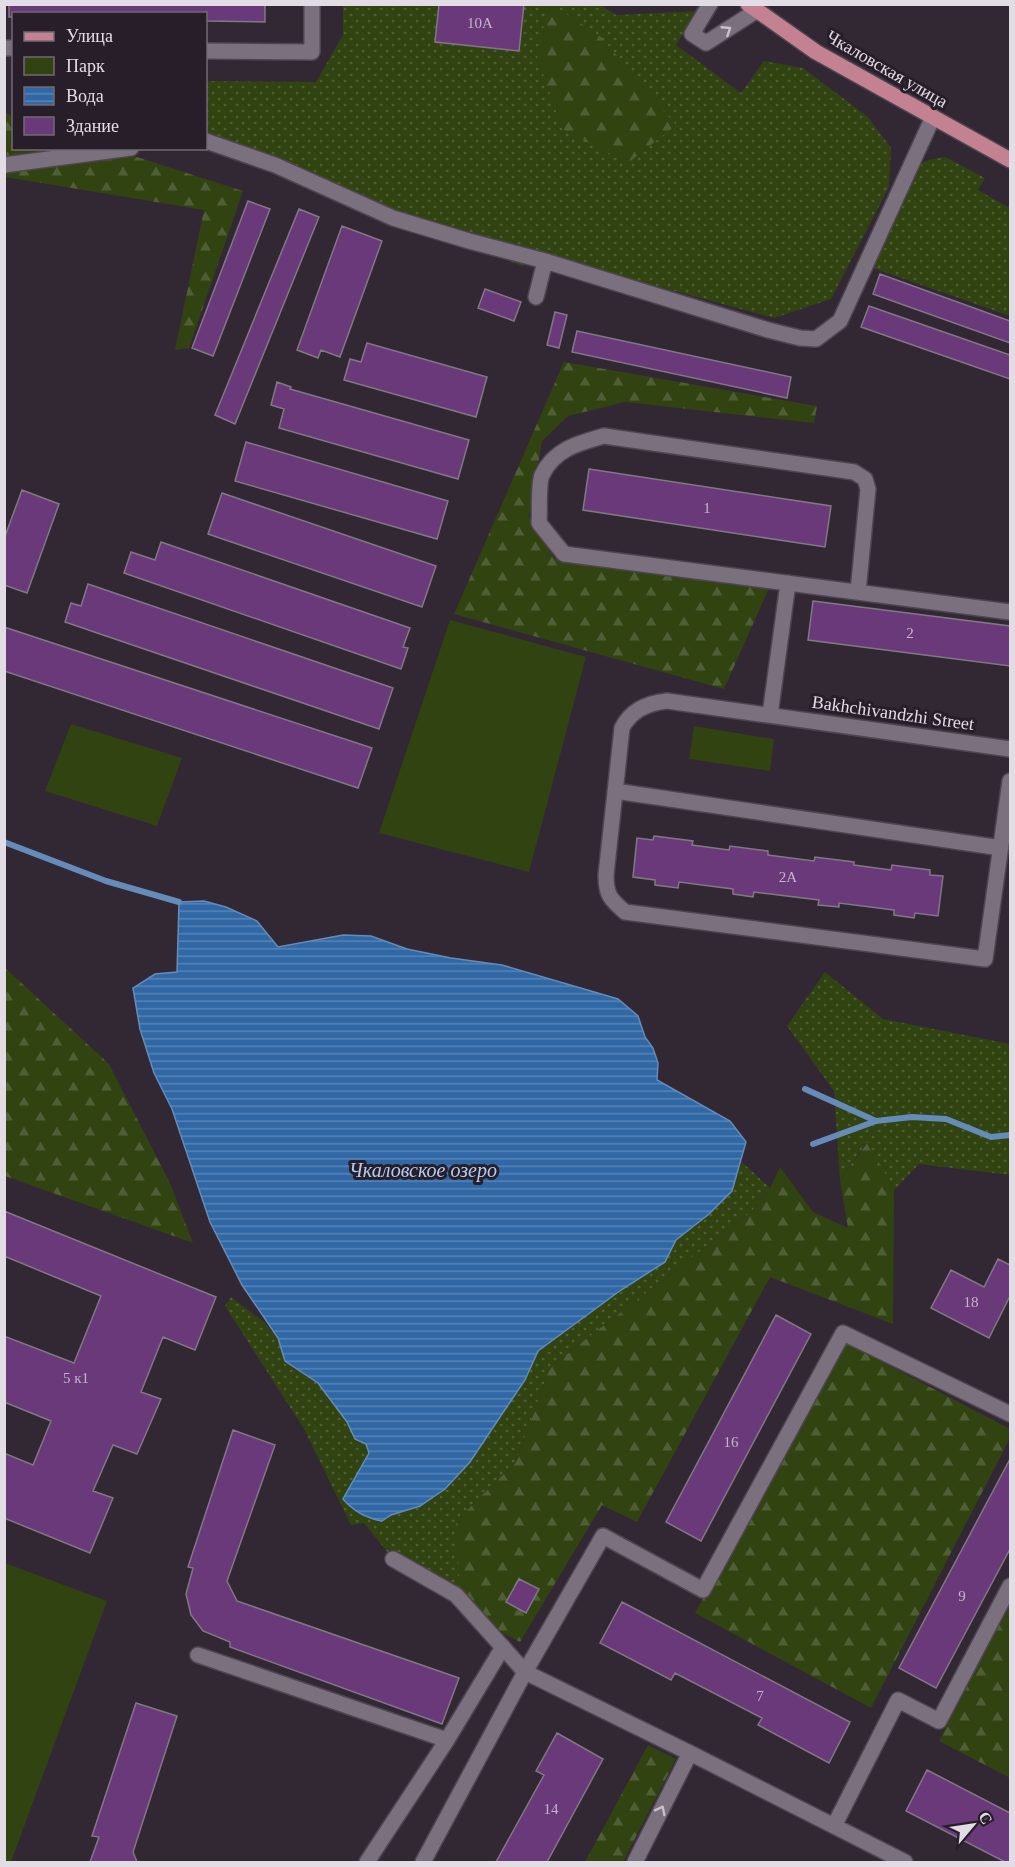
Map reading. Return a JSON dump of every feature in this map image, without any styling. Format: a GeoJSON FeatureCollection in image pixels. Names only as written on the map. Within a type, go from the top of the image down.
{"type":"FeatureCollection","features":[{"type":"Feature","properties":{"kind":"main road","name":"Чкаловская улица"},"geometry":{"type":"LineString","coordinates":[[752,8],[816,52],[1011,160]]}},
{"type":"Feature","properties":{"kind":"street"},"geometry":{"type":"LineString","coordinates":[[207,51],[312,52],[312,4]]}},
{"type":"Feature","properties":{"kind":"street"},"geometry":{"type":"LineString","coordinates":[[710,4],[692,34],[706,43],[752,8]]}},
{"type":"Feature","properties":{"kind":"street"},"geometry":{"type":"LineString","coordinates":[[207,141],[275,165],[393,218],[545,261],[768,330],[800,338],[816,339],[840,321],[933,117]]}},
{"type":"Feature","properties":{"kind":"street"},"geometry":{"type":"LineString","coordinates":[[4,165],[116,150]]}},
{"type":"Feature","properties":{"kind":"street"},"geometry":{"type":"LineString","coordinates":[[536,297],[545,261]]}},
{"type":"Feature","properties":{"kind":"street"},"geometry":{"type":"LineString","coordinates":[[858,592],[868,489],[865,479],[854,472],[604,436],[557,453],[541,477],[539,523],[564,554],[1011,612]]}},
{"type":"Feature","properties":{"kind":"street"},"geometry":{"type":"LineString","coordinates":[[770,715],[788,584]]}},
{"type":"Feature","properties":{"kind":"street","name":"Bakhchivandzhi Street"},"geometry":{"type":"LineString","coordinates":[[1004,882],[985,959],[625,912],[612,901],[606,890],[622,728],[635,711],[650,704],[667,702],[770,715],[1011,750]]}},
{"type":"Feature","properties":{"kind":"street"},"geometry":{"type":"LineString","coordinates":[[1004,882],[1001,848],[1011,782]]}},
{"type":"Feature","properties":{"kind":"street"},"geometry":{"type":"LineString","coordinates":[[615,791],[1001,848]]}},
{"type":"Feature","properties":{"kind":"street"},"geometry":{"type":"LineString","coordinates":[[423,1863],[525,1672],[603,1536],[704,1590],[843,1333],[1011,1414]]}},
{"type":"Feature","properties":{"kind":"street"},"geometry":{"type":"LineString","coordinates":[[393,1559],[456,1595],[525,1672],[834,1826],[886,1858],[905,1863]]}},
{"type":"Feature","properties":{"kind":"street"},"geometry":{"type":"LineString","coordinates":[[834,1826],[898,1700],[939,1722],[1011,1586]]}},
{"type":"Feature","properties":{"kind":"street"},"geometry":{"type":"LineString","coordinates":[[366,1863],[447,1740],[503,1647]]}},
{"type":"Feature","properties":{"kind":"street"},"geometry":{"type":"LineString","coordinates":[[198,1655],[447,1740]]}},
{"type":"Feature","properties":{"kind":"street"},"geometry":{"type":"LineString","coordinates":[[635,1863],[690,1753]]}},
{"type":"Feature","properties":{"kind":"green space"},"geometry":{"type":"Polygon","coordinates":[[[599,4],[616,15],[698,11],[676,45],[741,93],[764,61],[803,68],[868,117],[891,148],[889,187],[831,299],[774,318],[542,255],[522,266],[207,148],[207,81],[316,82],[343,35],[343,5],[599,4]]]}},
{"type":"Feature","properties":{"kind":"green space"},"geometry":{"type":"Polygon","coordinates":[[[548,5],[553,5],[601,37],[676,125],[628,163],[562,129],[537,56],[548,5]]]}},
{"type":"Feature","properties":{"kind":"green space"},"geometry":{"type":"Polygon","coordinates":[[[4,112],[12,116],[12,150],[115,150],[243,191],[189,348],[175,350],[204,210],[5,177],[4,112]]]}},
{"type":"Feature","properties":{"kind":"green space"},"geometry":{"type":"Polygon","coordinates":[[[945,157],[985,178],[978,190],[1008,207],[1010,204],[1010,316],[873,268],[922,163],[945,157]]]}},
{"type":"Feature","properties":{"kind":"green space"},"geometry":{"type":"Polygon","coordinates":[[[564,362],[817,406],[814,423],[625,402],[568,416],[542,441],[529,516],[554,558],[769,588],[724,689],[454,614],[564,362]]]}},
{"type":"Feature","properties":{"kind":"green space"},"geometry":{"type":"Polygon","coordinates":[[[450,620],[586,657],[529,872],[379,833],[450,620]]]}},
{"type":"Feature","properties":{"kind":"green space"},"geometry":{"type":"Polygon","coordinates":[[[71,724],[182,758],[157,826],[45,791],[71,724]]]}},
{"type":"Feature","properties":{"kind":"green space"},"geometry":{"type":"Polygon","coordinates":[[[694,726],[774,739],[770,771],[689,759],[694,726]]]}},
{"type":"Feature","properties":{"kind":"green space"},"geometry":{"type":"Polygon","coordinates":[[[4,967],[109,1064],[170,1183],[193,1243],[5,1176],[4,967]]]}},
{"type":"Feature","properties":{"kind":"green space"},"geometry":{"type":"Polygon","coordinates":[[[825,972],[883,1019],[1010,1044],[1010,1175],[919,1164],[894,1190],[867,1142],[840,1180],[834,1091],[787,1026],[825,972]]]}},
{"type":"Feature","properties":{"kind":"green space"},"geometry":{"type":"Polygon","coordinates":[[[868,1142],[894,1190],[893,1324],[770,1277],[637,1522],[602,1505],[520,1642],[474,1618],[460,1591],[456,1521],[516,1462],[550,1367],[751,1212],[770,1188],[780,1167],[813,1212],[848,1228],[840,1180],[868,1142]]]}},
{"type":"Feature","properties":{"kind":"green space"},"geometry":{"type":"Polygon","coordinates":[[[742,1162],[770,1188],[751,1212],[550,1367],[516,1462],[456,1521],[474,1618],[393,1559],[364,1523],[351,1525],[304,1429],[225,1306],[231,1297],[264,1322],[278,1338],[285,1361],[318,1383],[347,1422],[355,1439],[366,1444],[369,1453],[343,1499],[351,1509],[382,1521],[391,1515],[420,1506],[470,1462],[525,1380],[538,1351],[621,1290],[665,1262],[676,1240],[709,1214],[732,1191],[742,1162]]]}},
{"type":"Feature","properties":{"kind":"green space"},"geometry":{"type":"Polygon","coordinates":[[[846,1343],[1010,1429],[1010,1438],[871,1708],[695,1613],[846,1343]]]}},
{"type":"Feature","properties":{"kind":"green space"},"geometry":{"type":"Polygon","coordinates":[[[5,1563],[107,1601],[11,1862],[4,1862],[5,1563]]]}},
{"type":"Feature","properties":{"kind":"green space"},"geometry":{"type":"Polygon","coordinates":[[[1010,1603],[1010,1778],[939,1741],[1010,1603]]]}},
{"type":"Feature","properties":{"kind":"green space"},"geometry":{"type":"Polygon","coordinates":[[[648,1745],[676,1759],[623,1862],[585,1862],[648,1745]]]}},
{"type":"Feature","properties":{"kind":"water","name":"Чкаловское озеро"},"geometry":{"type":"Polygon","coordinates":[[[204,901],[226,907],[257,921],[278,947],[343,935],[371,936],[407,949],[502,965],[618,999],[638,1016],[658,1063],[657,1080],[730,1121],[746,1142],[732,1191],[709,1214],[676,1240],[665,1262],[621,1290],[538,1351],[525,1380],[470,1462],[445,1489],[420,1506],[391,1515],[382,1521],[360,1513],[343,1499],[369,1453],[366,1444],[355,1439],[347,1422],[318,1383],[285,1361],[278,1338],[242,1285],[210,1222],[172,1109],[154,1073],[140,1029],[133,988],[155,974],[177,972],[179,902],[204,901]]]}},
{"type":"Feature","properties":{"kind":"building"},"geometry":{"type":"Polygon","coordinates":[[[9,4],[265,4],[265,22],[207,21],[207,12],[12,12],[12,17],[9,17],[9,4]]]}},
{"type":"Feature","properties":{"kind":"building"},"geometry":{"type":"Polygon","coordinates":[[[439,4],[524,4],[519,51],[435,42],[439,4]]]}},
{"type":"Feature","properties":{"kind":"building"},"geometry":{"type":"Polygon","coordinates":[[[248,201],[270,209],[213,356],[192,348],[248,201]]]}},
{"type":"Feature","properties":{"kind":"building"},"geometry":{"type":"Polygon","coordinates":[[[299,209],[319,217],[235,424],[215,415],[299,209]]]}},
{"type":"Feature","properties":{"kind":"building"},"geometry":{"type":"Polygon","coordinates":[[[342,226],[382,241],[340,357],[321,350],[318,358],[297,350],[342,226]]]}},
{"type":"Feature","properties":{"kind":"building"},"geometry":{"type":"Polygon","coordinates":[[[880,274],[1010,321],[1010,343],[873,294],[880,274]]]}},
{"type":"Feature","properties":{"kind":"building"},"geometry":{"type":"Polygon","coordinates":[[[485,289],[521,302],[514,321],[478,308],[485,289]]]}},
{"type":"Feature","properties":{"kind":"building"},"geometry":{"type":"Polygon","coordinates":[[[869,306],[1010,355],[1010,379],[861,327],[869,306]]]}},
{"type":"Feature","properties":{"kind":"building"},"geometry":{"type":"Polygon","coordinates":[[[555,312],[567,315],[559,348],[547,345],[555,312]]]}},
{"type":"Feature","properties":{"kind":"building"},"geometry":{"type":"Polygon","coordinates":[[[577,331],[791,377],[787,398],[572,352],[577,331]]]}},
{"type":"Feature","properties":{"kind":"building"},"geometry":{"type":"Polygon","coordinates":[[[367,343],[487,377],[476,417],[344,380],[350,359],[361,362],[367,343]]]}},
{"type":"Feature","properties":{"kind":"building"},"geometry":{"type":"Polygon","coordinates":[[[277,382],[291,387],[290,389],[469,440],[458,479],[279,428],[284,409],[271,405],[277,382]]]}},
{"type":"Feature","properties":{"kind":"building"},"geometry":{"type":"Polygon","coordinates":[[[246,442],[448,501],[437,539],[235,481],[246,442]]]}},
{"type":"Feature","properties":{"kind":"building"},"geometry":{"type":"Polygon","coordinates":[[[589,469],[831,506],[825,547],[583,510],[589,469]]]}},
{"type":"Feature","properties":{"kind":"building"},"geometry":{"type":"Polygon","coordinates":[[[22,490],[59,504],[27,593],[4,585],[4,539],[22,490]]]}},
{"type":"Feature","properties":{"kind":"building"},"geometry":{"type":"Polygon","coordinates":[[[222,493],[436,566],[422,607],[208,534],[222,493]]]}},
{"type":"Feature","properties":{"kind":"building"},"geometry":{"type":"Polygon","coordinates":[[[161,542],[410,628],[403,647],[408,648],[401,669],[124,573],[131,552],[155,560],[161,542]]]}},
{"type":"Feature","properties":{"kind":"building"},"geometry":{"type":"Polygon","coordinates":[[[88,584],[393,688],[379,729],[65,622],[71,603],[81,606],[88,584]]]}},
{"type":"Feature","properties":{"kind":"building"},"geometry":{"type":"Polygon","coordinates":[[[813,601],[1010,626],[1010,666],[808,640],[813,601]]]}},
{"type":"Feature","properties":{"kind":"building"},"geometry":{"type":"Polygon","coordinates":[[[4,627],[372,748],[358,788],[4,671],[4,627]]]}},
{"type":"Feature","properties":{"kind":"building"},"geometry":{"type":"Polygon","coordinates":[[[654,836],[693,841],[692,845],[729,850],[730,846],[768,851],[768,855],[814,861],[815,857],[891,870],[892,865],[930,870],[930,875],[943,876],[938,916],[915,913],[914,918],[894,915],[894,910],[839,903],[839,907],[818,905],[819,900],[754,892],[753,897],[733,894],[733,889],[679,882],[678,888],[655,885],[655,880],[633,877],[637,838],[653,840],[654,836]]]}},
{"type":"Feature","properties":{"kind":"building"},"geometry":{"type":"Polygon","coordinates":[[[4,1211],[216,1297],[195,1350],[163,1337],[141,1392],[161,1399],[137,1454],[113,1445],[93,1491],[113,1498],[90,1553],[4,1518],[4,1453],[33,1465],[51,1421],[4,1402],[4,1336],[74,1363],[101,1296],[4,1256],[4,1211]]]}},
{"type":"Feature","properties":{"kind":"building"},"geometry":{"type":"Polygon","coordinates":[[[998,1259],[1010,1265],[1010,1296],[989,1338],[931,1308],[951,1270],[984,1287],[998,1259]]]}},
{"type":"Feature","properties":{"kind":"building"},"geometry":{"type":"Polygon","coordinates":[[[776,1315],[811,1334],[701,1541],[666,1522],[776,1315]]]}},
{"type":"Feature","properties":{"kind":"building"},"geometry":{"type":"Polygon","coordinates":[[[233,1430],[275,1445],[227,1581],[237,1601],[459,1678],[442,1724],[230,1647],[230,1642],[203,1631],[191,1615],[186,1594],[193,1568],[188,1567],[233,1430]]]}},
{"type":"Feature","properties":{"kind":"building"},"geometry":{"type":"Polygon","coordinates":[[[1010,1459],[1010,1549],[936,1688],[899,1668],[1010,1459]]]}},
{"type":"Feature","properties":{"kind":"building"},"geometry":{"type":"Polygon","coordinates":[[[519,1579],[539,1589],[526,1613],[506,1602],[519,1579]]]}},
{"type":"Feature","properties":{"kind":"building"},"geometry":{"type":"Polygon","coordinates":[[[622,1602],[850,1722],[829,1763],[758,1725],[762,1718],[675,1673],[671,1680],[600,1643],[622,1602]]]}},
{"type":"Feature","properties":{"kind":"building"},"geometry":{"type":"Polygon","coordinates":[[[136,1703],[177,1716],[133,1852],[137,1862],[90,1862],[99,1837],[92,1836],[136,1703]]]}},
{"type":"Feature","properties":{"kind":"building"},"geometry":{"type":"Polygon","coordinates":[[[557,1733],[603,1759],[547,1862],[496,1862],[544,1775],[536,1771],[557,1733]]]}},
{"type":"Feature","properties":{"kind":"building"},"geometry":{"type":"Polygon","coordinates":[[[927,1770],[1010,1813],[1010,1862],[1005,1862],[906,1811],[927,1770]]]}},
{"type":"Feature","properties":{"kind":"waterway"},"geometry":{"type":"LineString","coordinates":[[4,842],[106,881],[179,902]]}},
{"type":"Feature","properties":{"kind":"waterway"},"geometry":{"type":"LineString","coordinates":[[805,1089],[876,1121]]}},
{"type":"Feature","properties":{"kind":"waterway"},"geometry":{"type":"LineString","coordinates":[[813,1144],[876,1121],[912,1117],[946,1119],[991,1137],[1010,1135]]}}]}
